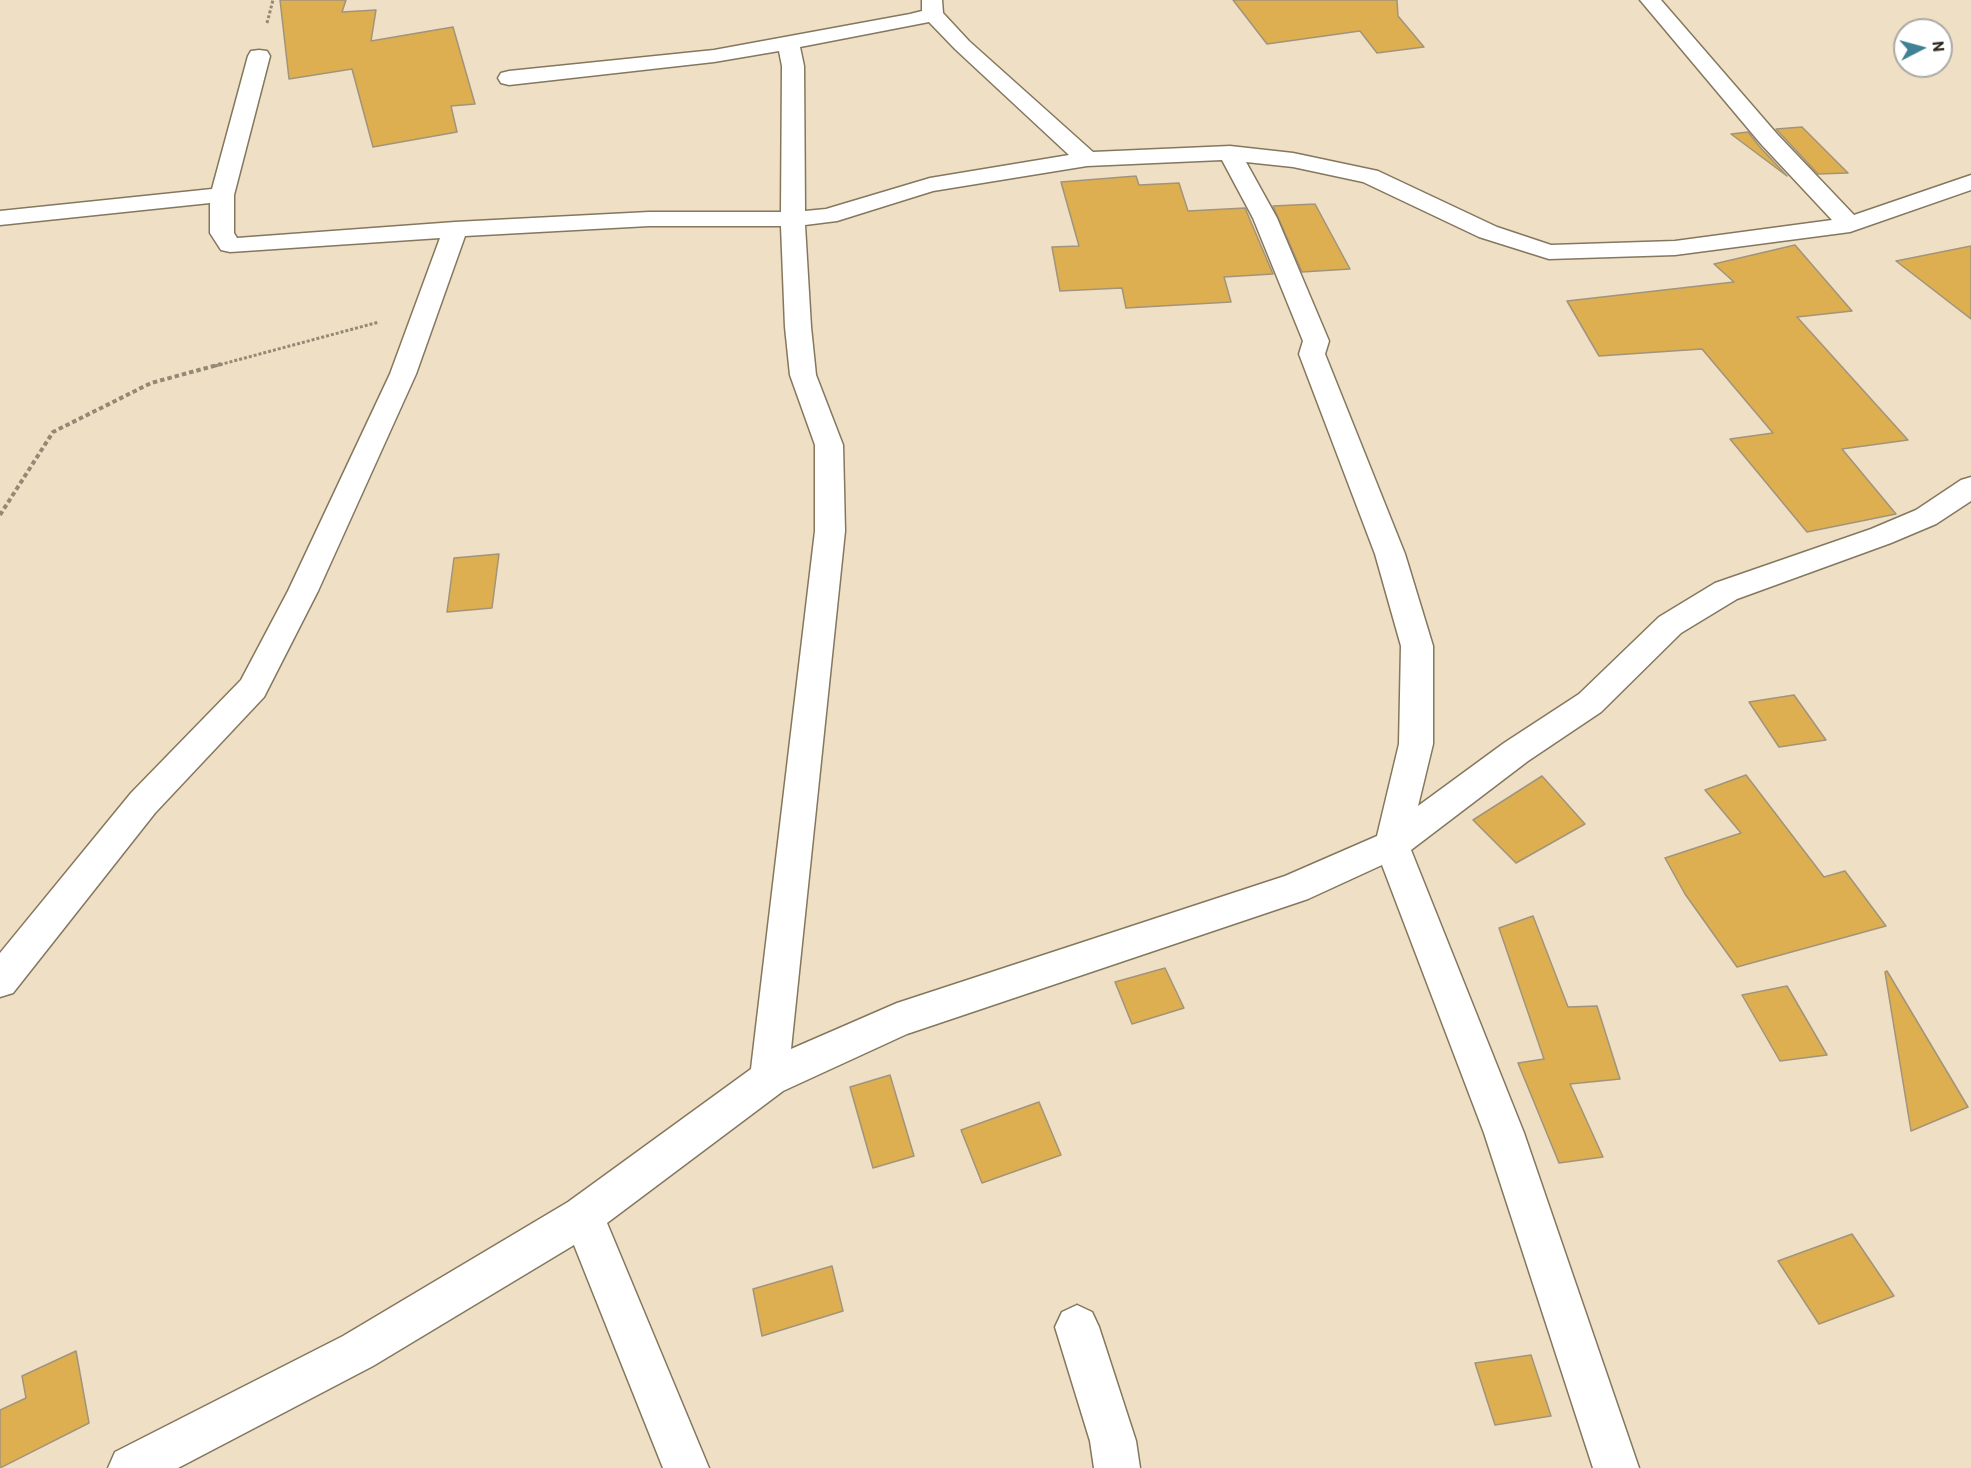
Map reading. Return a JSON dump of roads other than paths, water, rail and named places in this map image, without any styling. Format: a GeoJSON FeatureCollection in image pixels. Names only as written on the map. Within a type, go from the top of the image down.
{"type":"FeatureCollection","features":[{"type":"Feature","properties":{"kind":"street"},"geometry":{"type":"LineString","coordinates":[[1650,0],[1769,139],[1850,225]]}},
{"type":"Feature","properties":{"kind":"street"},"geometry":{"type":"LineString","coordinates":[[509,78],[714,56],[913,20],[933,7],[962,45],[1087,159]]}},
{"type":"Feature","properties":{"kind":"street"},"geometry":{"type":"LineString","coordinates":[[769,1078],[830,531],[829,445],[803,375],[798,327],[793,219],[793,66],[788,42]]}},
{"type":"Feature","properties":{"kind":"street"},"geometry":{"type":"LineString","coordinates":[[259,56],[222,195],[222,233],[230,245],[455,229],[649,219],[793,219],[828,216],[930,185],[1087,159],[1230,153],[1293,160],[1370,176],[1488,231],[1549,252],[1675,248],[1850,225],[1971,182]]}},
{"type":"Feature","properties":{"kind":"street"},"geometry":{"type":"LineString","coordinates":[[1230,153],[1265,218],[1316,341],[1312,354],[1390,554],[1416,646],[1416,744],[1392,845],[1504,1133],[1616,1468]]}},
{"type":"Feature","properties":{"kind":"street"},"geometry":{"type":"LineString","coordinates":[[0,218],[222,195]]}},
{"type":"Feature","properties":{"kind":"street"},"geometry":{"type":"LineString","coordinates":[[0,981],[143,803],[254,688],[303,591],[403,374],[455,229]]}},
{"type":"Feature","properties":{"kind":"street"},"geometry":{"type":"LineString","coordinates":[[131,1468],[358,1351],[583,1216],[769,1078],[897,1020],[1295,888],[1392,845],[1516,753],[1590,703],[1671,625],[1716,596],[1881,536],[1926,517],[1971,487]]}},
{"type":"Feature","properties":{"kind":"street"},"geometry":{"type":"LineString","coordinates":[[583,1216],[686,1468]]}},
{"type":"Feature","properties":{"kind":"street"},"geometry":{"type":"LineString","coordinates":[[1077,1327],[1113,1441],[1117,1468]]}}]}
